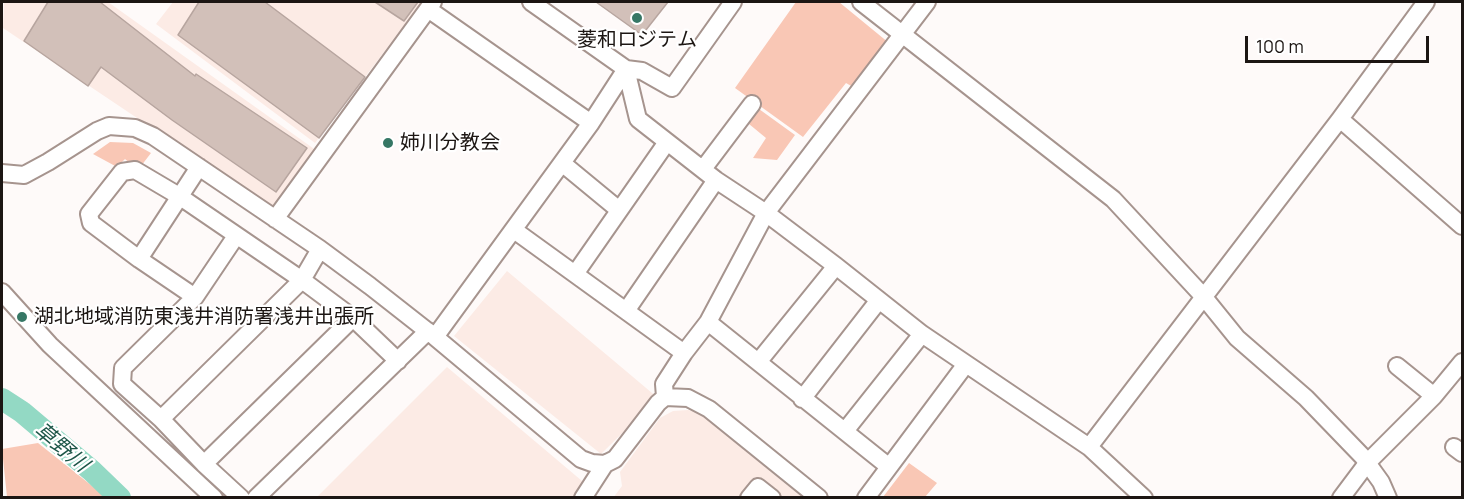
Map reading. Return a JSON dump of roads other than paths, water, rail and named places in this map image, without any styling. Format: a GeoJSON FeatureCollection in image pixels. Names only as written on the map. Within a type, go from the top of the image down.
{"type":"FeatureCollection","features":[{"type":"Feature","properties":{"kind":"street"},"geometry":{"type":"LineString","coordinates":[[531,2],[626,69],[642,71],[672,88],[733,2]]}},
{"type":"Feature","properties":{"kind":"street"},"geometry":{"type":"LineString","coordinates":[[861,2],[1113,199],[1203,296],[1237,338],[1306,398],[1368,462],[1388,498]]}},
{"type":"Feature","properties":{"kind":"street"},"geometry":{"type":"LineString","coordinates":[[665,397],[664,384],[708,322],[766,213],[927,2]]}},
{"type":"Feature","properties":{"kind":"street"},"geometry":{"type":"LineString","coordinates":[[1089,447],[1340,119],[1426,2]]}},
{"type":"Feature","properties":{"kind":"street"},"geometry":{"type":"LineString","coordinates":[[275,219],[431,5],[591,123]]}},
{"type":"Feature","properties":{"kind":"street"},"geometry":{"type":"LineString","coordinates":[[256,498],[398,361],[431,334],[514,230],[591,123],[626,69]]}},
{"type":"Feature","properties":{"kind":"street"},"geometry":{"type":"LineString","coordinates":[[626,69],[638,119],[717,180],[766,213],[922,334],[1089,447],[1144,498]]}},
{"type":"Feature","properties":{"kind":"street"},"geometry":{"type":"LineString","coordinates":[[703,169],[752,104]]}},
{"type":"Feature","properties":{"kind":"street"},"geometry":{"type":"LineString","coordinates":[[1340,119],[1462,226]]}},
{"type":"Feature","properties":{"kind":"street"},"geometry":{"type":"LineString","coordinates":[[2,173],[24,175],[97,131],[117,125],[135,128],[153,136],[320,249],[431,334],[580,459],[592,464],[605,464],[615,459],[665,397],[688,398],[709,409],[819,498]]}},
{"type":"Feature","properties":{"kind":"street"},"geometry":{"type":"LineString","coordinates":[[575,274],[668,142]]}},
{"type":"Feature","properties":{"kind":"street"},"geometry":{"type":"LineString","coordinates":[[562,163],[619,210]]}},
{"type":"Feature","properties":{"kind":"street"},"geometry":{"type":"LineString","coordinates":[[139,260],[199,167]]}},
{"type":"Feature","properties":{"kind":"street"},"geometry":{"type":"LineString","coordinates":[[195,297],[139,260],[91,223],[89,214],[122,172],[135,170],[179,196],[302,280],[353,318],[398,361]]}},
{"type":"Feature","properties":{"kind":"street"},"geometry":{"type":"LineString","coordinates":[[626,311],[717,180]]}},
{"type":"Feature","properties":{"kind":"street"},"geometry":{"type":"LineString","coordinates":[[514,230],[684,353]]}},
{"type":"Feature","properties":{"kind":"street"},"geometry":{"type":"LineString","coordinates":[[236,236],[195,297],[123,368],[122,384],[161,418],[204,464],[241,498]]}},
{"type":"Feature","properties":{"kind":"street"},"geometry":{"type":"LineString","coordinates":[[161,418],[302,280],[320,249]]}},
{"type":"Feature","properties":{"kind":"street"},"geometry":{"type":"LineString","coordinates":[[759,362],[836,266]]}},
{"type":"Feature","properties":{"kind":"street"},"geometry":{"type":"LineString","coordinates":[[2,292],[50,345],[214,498]]}},
{"type":"Feature","properties":{"kind":"street"},"geometry":{"type":"LineString","coordinates":[[802,399],[879,300]]}},
{"type":"Feature","properties":{"kind":"street"},"geometry":{"type":"LineString","coordinates":[[204,464],[353,318]]}},
{"type":"Feature","properties":{"kind":"street"},"geometry":{"type":"LineString","coordinates":[[708,322],[888,466]]}},
{"type":"Feature","properties":{"kind":"street"},"geometry":{"type":"LineString","coordinates":[[845,431],[922,334]]}},
{"type":"Feature","properties":{"kind":"street"},"geometry":{"type":"LineString","coordinates":[[1341,498],[1368,462],[1434,396],[1462,362]]}},
{"type":"Feature","properties":{"kind":"street"},"geometry":{"type":"LineString","coordinates":[[866,498],[966,364]]}},
{"type":"Feature","properties":{"kind":"street"},"geometry":{"type":"LineString","coordinates":[[1397,366],[1434,396]]}},
{"type":"Feature","properties":{"kind":"street"},"geometry":{"type":"LineString","coordinates":[[583,498],[605,464]]}},
{"type":"Feature","properties":{"kind":"street"},"geometry":{"type":"LineString","coordinates":[[749,498],[758,487],[772,498]]}},
{"type":"Feature","properties":{"kind":"waterway","name":"草野川"},"geometry":{"type":"LineString","coordinates":[[2,399],[22,412],[92,471],[120,498]]}},
{"type":"Feature","properties":{"kind":"place","name":"菱和ロジテム"},"geometry":{"type":"Point","coordinates":[637,18]}},
{"type":"Feature","properties":{"kind":"place","name":"姉川分教会"},"geometry":{"type":"Point","coordinates":[388,143]}},
{"type":"Feature","properties":{"kind":"place","name":"湖北地域消防東浅井消防署浅井出張所"},"geometry":{"type":"Point","coordinates":[22,317]}}]}
